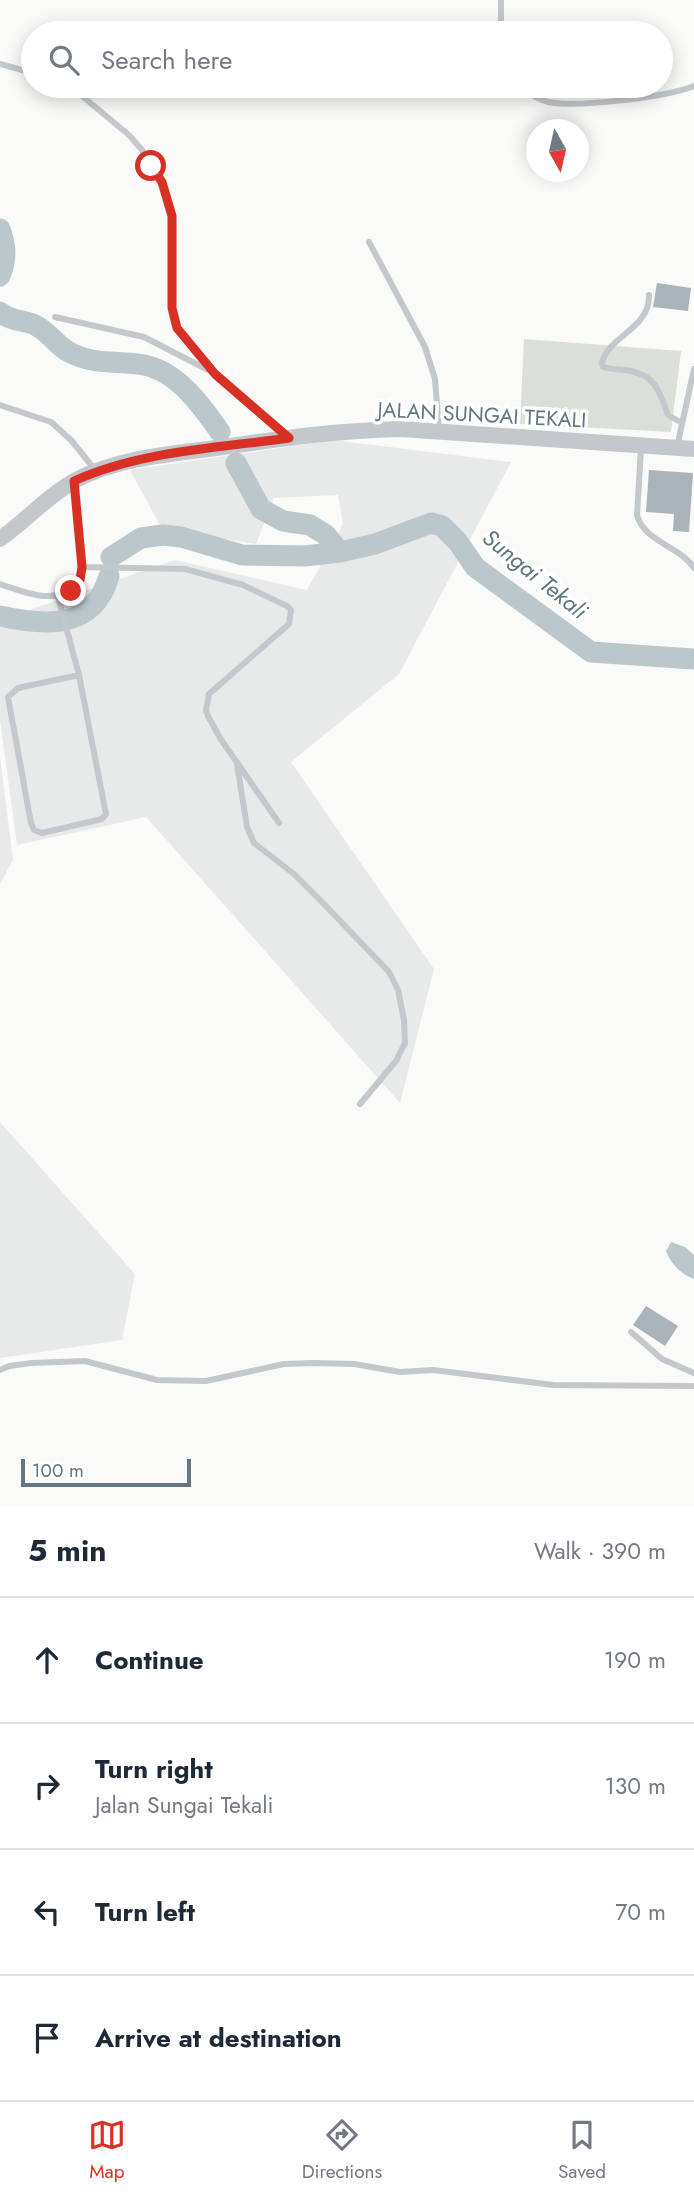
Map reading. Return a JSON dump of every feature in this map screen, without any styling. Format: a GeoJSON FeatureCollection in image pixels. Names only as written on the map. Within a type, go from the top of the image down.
{"type":"FeatureCollection","features":[{"type":"Feature","properties":{"kind":"street","name":"JALAN SUNGAI TEKALI"},"geometry":{"type":"LineString","coordinates":[[0,539],[74,481],[96,471],[152,457],[289,438],[359,430],[401,429],[694,449]]}},
{"type":"Feature","properties":{"kind":"lane"},"geometry":{"type":"LineString","coordinates":[[501,21],[502,0]]}},
{"type":"Feature","properties":{"kind":"lane"},"geometry":{"type":"LineString","coordinates":[[0,64],[21,70]]}},
{"type":"Feature","properties":{"kind":"lane"},"geometry":{"type":"LineString","coordinates":[[673,92],[694,86]]}},
{"type":"Feature","properties":{"kind":"lane"},"geometry":{"type":"LineString","coordinates":[[85,98],[129,135],[162,182],[172,216],[172,308],[177,328],[215,374],[289,438]]}},
{"type":"Feature","properties":{"kind":"lane"},"geometry":{"type":"LineString","coordinates":[[537,98],[564,103],[621,98]]}},
{"type":"Feature","properties":{"kind":"lane"},"geometry":{"type":"LineString","coordinates":[[369,242],[425,347],[435,379],[440,432]]}},
{"type":"Feature","properties":{"kind":"lane"},"geometry":{"type":"LineString","coordinates":[[649,295],[648,309],[638,323],[605,354],[601,363],[603,367],[631,370],[649,377],[658,387],[668,415],[682,423]]}},
{"type":"Feature","properties":{"kind":"lane"},"geometry":{"type":"LineString","coordinates":[[55,317],[144,337],[215,374]]}},
{"type":"Feature","properties":{"kind":"lane"},"geometry":{"type":"LineString","coordinates":[[676,448],[694,369]]}},
{"type":"Feature","properties":{"kind":"lane"},"geometry":{"type":"LineString","coordinates":[[0,405],[51,422],[71,440],[96,471]]}},
{"type":"Feature","properties":{"kind":"lane"},"geometry":{"type":"LineString","coordinates":[[641,446],[638,515],[640,523],[688,559],[694,568]]}},
{"type":"Feature","properties":{"kind":"lane"},"geometry":{"type":"LineString","coordinates":[[0,583],[36,595],[58,597],[77,586],[82,567],[74,481]]}},
{"type":"Feature","properties":{"kind":"lane"},"geometry":{"type":"LineString","coordinates":[[82,567],[185,569],[243,585],[287,606],[292,617],[289,624],[209,694],[206,710],[220,738],[279,823]]}},
{"type":"Feature","properties":{"kind":"lane"},"geometry":{"type":"LineString","coordinates":[[58,597],[79,675],[106,814],[102,819],[42,832],[34,830],[30,823],[8,697],[19,688],[79,675]]}},
{"type":"Feature","properties":{"kind":"lane"},"geometry":{"type":"LineString","coordinates":[[236,759],[247,828],[254,842],[324,904],[389,972],[398,990],[405,1043],[396,1061],[360,1104]]}},
{"type":"Feature","properties":{"kind":"lane"},"geometry":{"type":"LineString","coordinates":[[631,1332],[662,1359],[694,1373]]}},
{"type":"Feature","properties":{"kind":"lane"},"geometry":{"type":"LineString","coordinates":[[0,1370],[32,1363],[85,1361],[157,1380],[206,1381],[284,1364],[314,1363],[354,1364],[400,1372],[433,1370],[553,1385],[694,1386]]}},
{"type":"Feature","properties":{"kind":"shaded area"},"geometry":{"type":"Polygon","coordinates":[[[524,339],[681,351],[671,432],[520,424],[524,339]]]}},
{"type":"Feature","properties":{"kind":"shaded area"},"geometry":{"type":"Polygon","coordinates":[[[333,440],[511,462],[399,674],[291,762],[434,969],[400,1103],[146,817],[17,845],[0,721],[0,620],[175,560],[307,590],[343,524],[338,495],[274,498],[256,544],[162,529],[130,470],[333,440]]]}},
{"type":"Feature","properties":{"kind":"shaded area"},"geometry":{"type":"Polygon","coordinates":[[[0,757],[13,860],[0,884],[0,757]]]}},
{"type":"Feature","properties":{"kind":"shaded area"},"geometry":{"type":"Polygon","coordinates":[[[0,1122],[135,1274],[122,1340],[0,1358],[0,1122]]]}},
{"type":"Feature","properties":{"kind":"shaded area"},"geometry":{"type":"Polygon","coordinates":[[[671,1242],[685,1247],[694,1255],[694,1279],[681,1271],[671,1260],[666,1251],[671,1242]]]}},
{"type":"Feature","properties":{"kind":"building"},"geometry":{"type":"Polygon","coordinates":[[[657,283],[691,288],[688,311],[653,307],[657,283]]]}},
{"type":"Feature","properties":{"kind":"building"},"geometry":{"type":"Polygon","coordinates":[[[649,470],[693,473],[689,532],[673,531],[674,514],[646,512],[649,470]]]}},
{"type":"Feature","properties":{"kind":"building"},"geometry":{"type":"Polygon","coordinates":[[[646,1306],[678,1326],[665,1346],[633,1325],[646,1306]]]}},
{"type":"Feature","properties":{"kind":"waterway"},"geometry":{"type":"LineString","coordinates":[[0,229],[5,252],[0,276]]}},
{"type":"Feature","properties":{"kind":"waterway"},"geometry":{"type":"LineString","coordinates":[[0,312],[40,328],[65,349],[79,356],[98,361],[144,365],[167,374],[188,391],[220,432]]}},
{"type":"Feature","properties":{"kind":"waterway"},"geometry":{"type":"LineString","coordinates":[[236,463],[261,509],[283,521],[310,525],[326,535],[340,552]]}},
{"type":"Feature","properties":{"kind":"waterway","name":"Sungai Tekali"},"geometry":{"type":"LineString","coordinates":[[111,557],[141,538],[163,535],[181,537],[242,555],[305,556],[375,544],[431,523],[442,526],[458,542],[475,567],[591,652],[694,659]]}},
{"type":"Feature","properties":{"kind":"waterway","name":"Sungai Tekali"},"geometry":{"type":"LineString","coordinates":[[0,616],[50,622],[80,615],[102,594],[109,576]]}},
{"type":"Feature","properties":{"kind":"route"},"geometry":{"type":"LineString","coordinates":[[71,591],[80,580],[82,567],[74,481],[96,471],[139,460],[289,438],[215,374],[177,328],[172,308],[172,216],[162,182],[151,166]]}}]}
